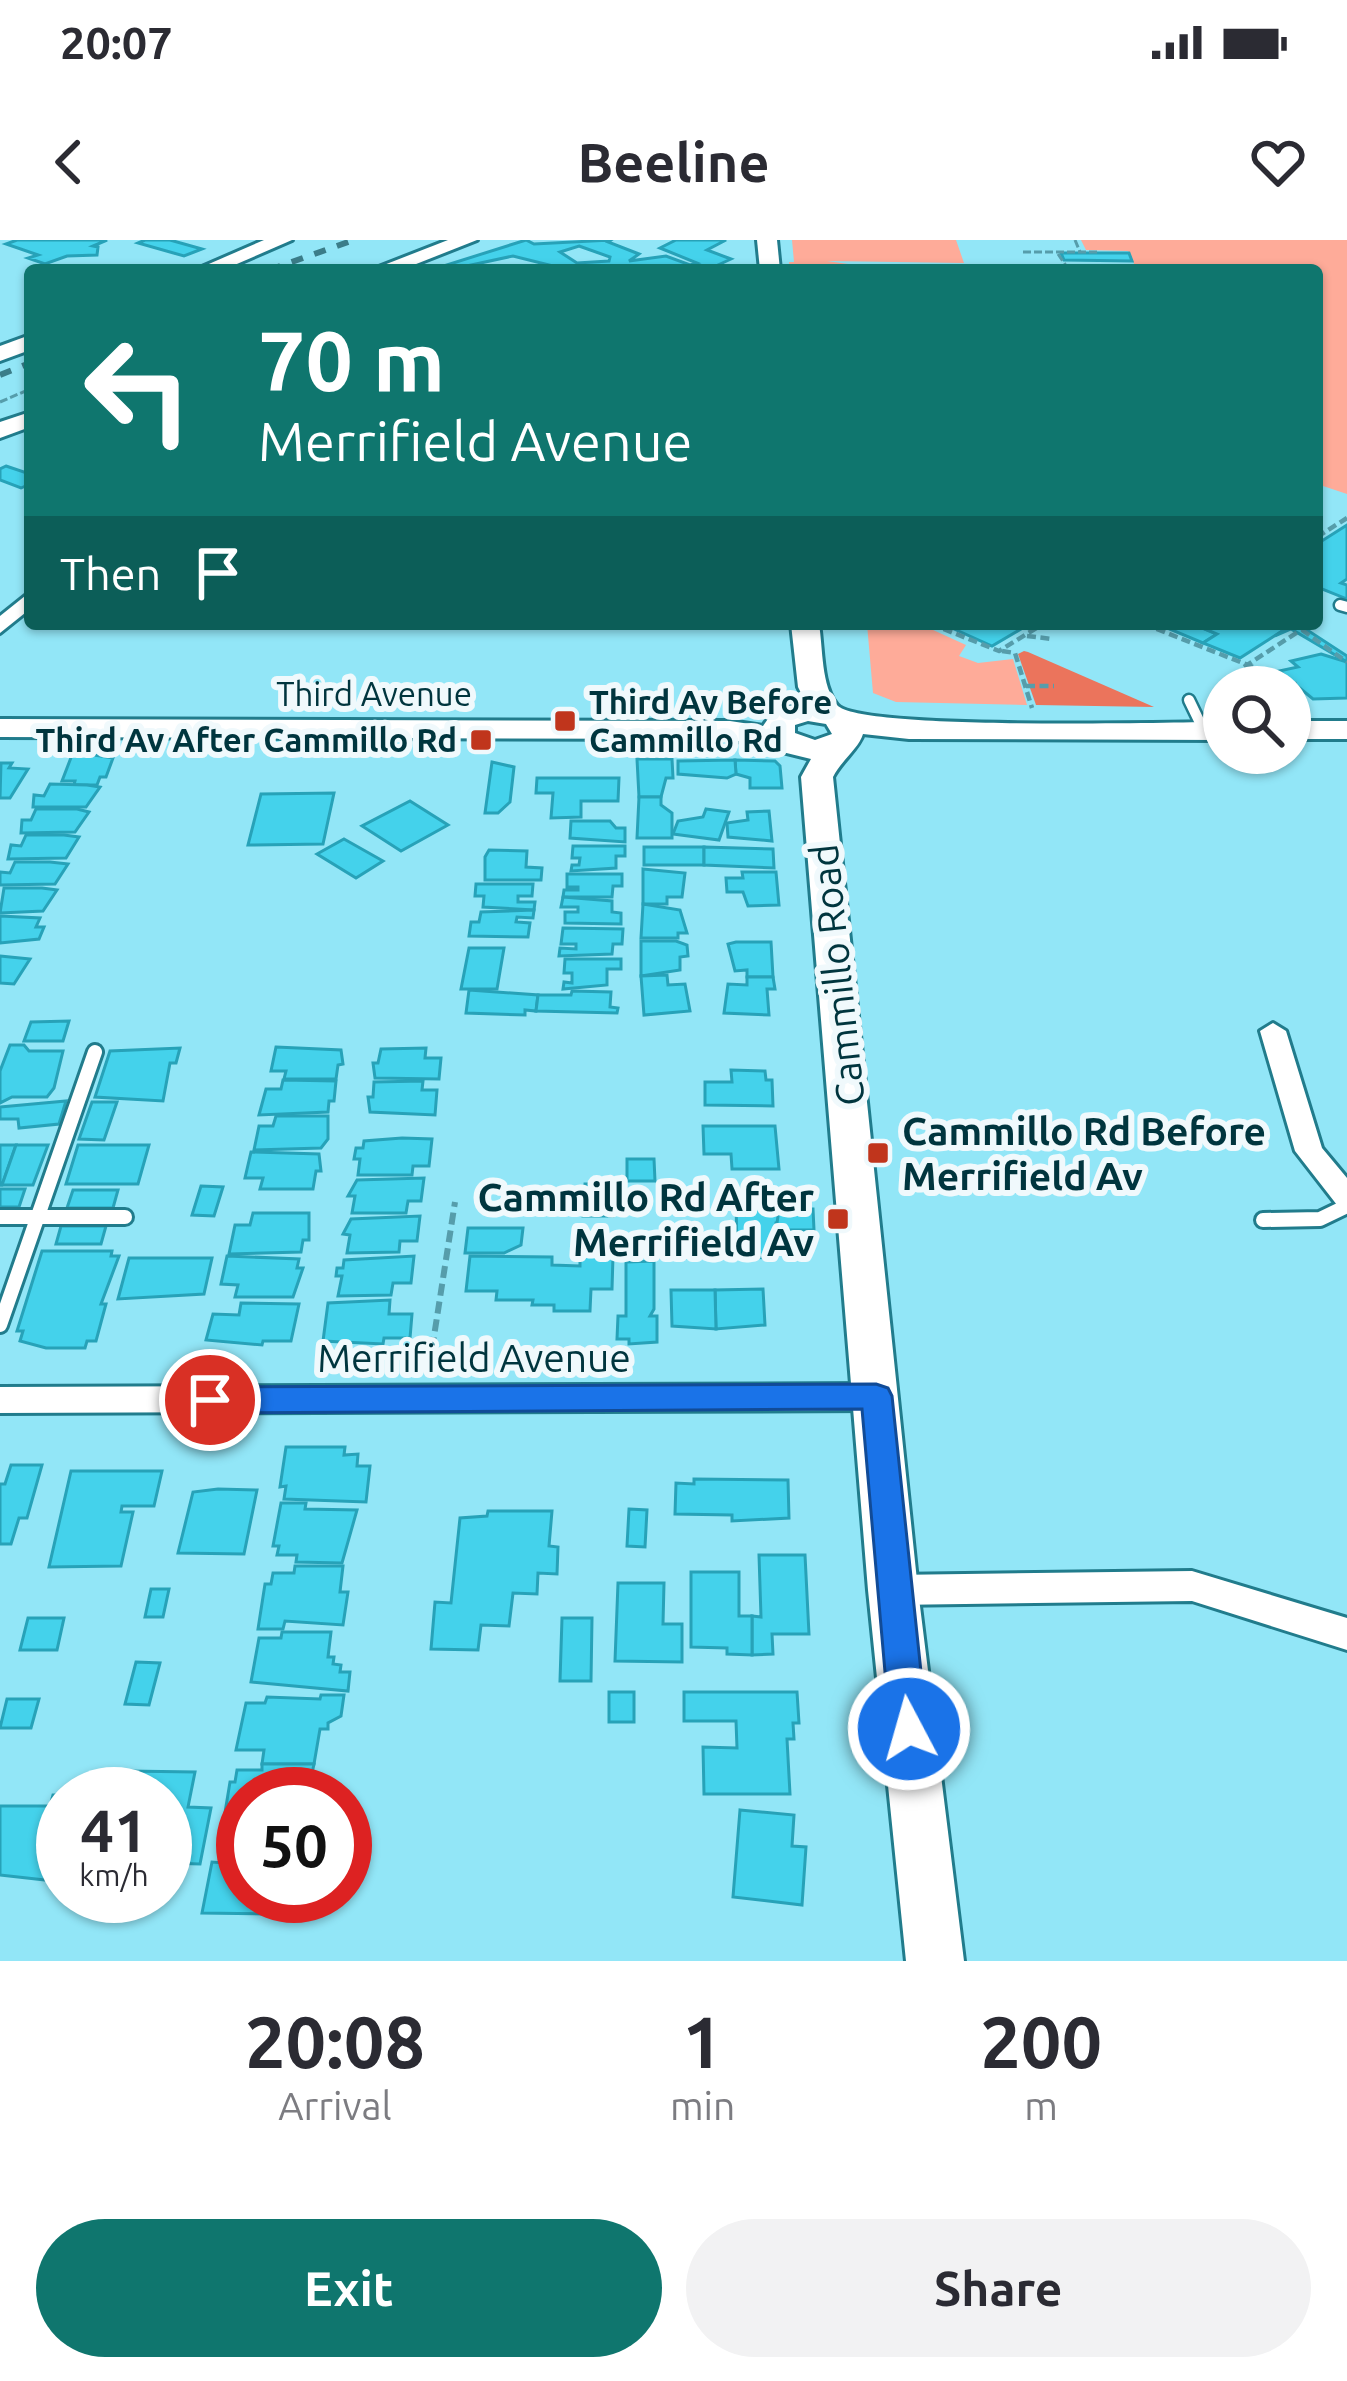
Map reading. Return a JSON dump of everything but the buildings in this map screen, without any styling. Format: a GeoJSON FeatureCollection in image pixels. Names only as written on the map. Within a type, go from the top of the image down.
{"type":"FeatureCollection","features":[{"type":"Feature","properties":{"kind":"main road"},"geometry":{"type":"LineString","coordinates":[[221,264],[282,240]]}},
{"type":"Feature","properties":{"kind":"main road"},"geometry":{"type":"LineString","coordinates":[[398,264],[466,240]]}},
{"type":"Feature","properties":{"kind":"main road","name":"Cammillo Road"},"geometry":{"type":"LineString","coordinates":[[805,630],[893,1590],[934,1961]]}},
{"type":"Feature","properties":{"kind":"main road","name":"Third Avenue"},"geometry":{"type":"LineString","coordinates":[[6,727],[1203,731]]}},
{"type":"Feature","properties":{"kind":"main road"},"geometry":{"type":"LineString","coordinates":[[1311,730],[1347,730]]}},
{"type":"Feature","properties":{"kind":"street"},"geometry":{"type":"LineString","coordinates":[[0,627],[24,604]]}},
{"type":"Feature","properties":{"kind":"street"},"geometry":{"type":"LineString","coordinates":[[1273,1031],[1309,1151],[1347,1202]]}},
{"type":"Feature","properties":{"kind":"street","name":"Merrifield Avenue"},"geometry":{"type":"LineString","coordinates":[[0,1400],[876,1396]]}},
{"type":"Feature","properties":{"kind":"street"},"geometry":{"type":"LineString","coordinates":[[893,1590],[1192,1586],[1347,1634]]}},
{"type":"Feature","properties":{"kind":"lane"},"geometry":{"type":"LineString","coordinates":[[1189,700],[1203,717]]}},
{"type":"Feature","properties":{"kind":"lane"},"geometry":{"type":"LineString","coordinates":[[0,1325],[95,1052]]}},
{"type":"Feature","properties":{"kind":"lane"},"geometry":{"type":"LineString","coordinates":[[1263,1220],[1320,1219],[1347,1202]]}},
{"type":"Feature","properties":{"kind":"lane"},"geometry":{"type":"LineString","coordinates":[[0,1217],[125,1216]]}},
{"type":"Feature","properties":{"kind":"path"},"geometry":{"type":"LineString","coordinates":[[1075,240],[1080,252]]}},
{"type":"Feature","properties":{"kind":"path"},"geometry":{"type":"LineString","coordinates":[[1023,252],[1100,252]]}},
{"type":"Feature","properties":{"kind":"path"},"geometry":{"type":"LineString","coordinates":[[1058,252],[1065,264]]}},
{"type":"Feature","properties":{"kind":"path"},"geometry":{"type":"LineString","coordinates":[[946,630],[1015,653],[1038,730]]}},
{"type":"Feature","properties":{"kind":"path"},"geometry":{"type":"LineString","coordinates":[[999,651],[1033,630]]}},
{"type":"Feature","properties":{"kind":"path"},"geometry":{"type":"LineString","coordinates":[[1158,630],[1242,666]]}},
{"type":"Feature","properties":{"kind":"path"},"geometry":{"type":"LineString","coordinates":[[1246,666],[1302,630],[1347,662]]}},
{"type":"Feature","properties":{"kind":"path"},"geometry":{"type":"LineString","coordinates":[[1025,635],[1052,639]]}},
{"type":"Feature","properties":{"kind":"path"},"geometry":{"type":"LineString","coordinates":[[1025,686],[1054,686]]}},
{"type":"Feature","properties":{"kind":"path"},"geometry":{"type":"LineString","coordinates":[[424,1400],[455,1202]]}},
{"type":"Feature","properties":{"kind":"shaded area"},"geometry":{"type":"Polygon","coordinates":[[[792,240],[956,240],[964,263],[789,264],[794,262],[792,240]]]}},
{"type":"Feature","properties":{"kind":"shaded area"},"geometry":{"type":"Polygon","coordinates":[[[1081,240],[1347,240],[1347,494],[1323,486],[1323,264],[1134,264],[1128,251],[1086,250],[1081,240]]]}},
{"type":"Feature","properties":{"kind":"shaded area"},"geometry":{"type":"Polygon","coordinates":[[[868,630],[933,630],[966,645],[959,656],[978,663],[1013,659],[1027,705],[896,702],[873,693],[868,630]]]}},
{"type":"Feature","properties":{"kind":"shaded area"},"geometry":{"type":"Polygon","coordinates":[[[1024,651],[1154,707],[1036,705],[1018,654],[1024,651]]]}},
{"type":"Feature","properties":{"kind":"railway"},"geometry":{"type":"LineString","coordinates":[[286,264],[354,240]]}},
{"type":"Feature","properties":{"kind":"railway"},"geometry":{"type":"LineString","coordinates":[[0,375],[24,365]]}},
{"type":"Feature","properties":{"kind":"place","name":"Third Av Before Cammillo Rd"},"geometry":{"type":"Point","coordinates":[565,721]}},
{"type":"Feature","properties":{"kind":"place","name":"Third Av After Cammillo Rd"},"geometry":{"type":"Point","coordinates":[481,740]}},
{"type":"Feature","properties":{"kind":"place","name":"Cammillo Rd Before Merrifield Av"},"geometry":{"type":"Point","coordinates":[878,1153]}},
{"type":"Feature","properties":{"kind":"place","name":"Cammillo Rd After Merrifield Av"},"geometry":{"type":"Point","coordinates":[838,1219]}},
{"type":"Feature","properties":{"kind":"route"},"geometry":{"type":"LineString","coordinates":[[210,1400],[876,1396],[909,1729]]}}]}
